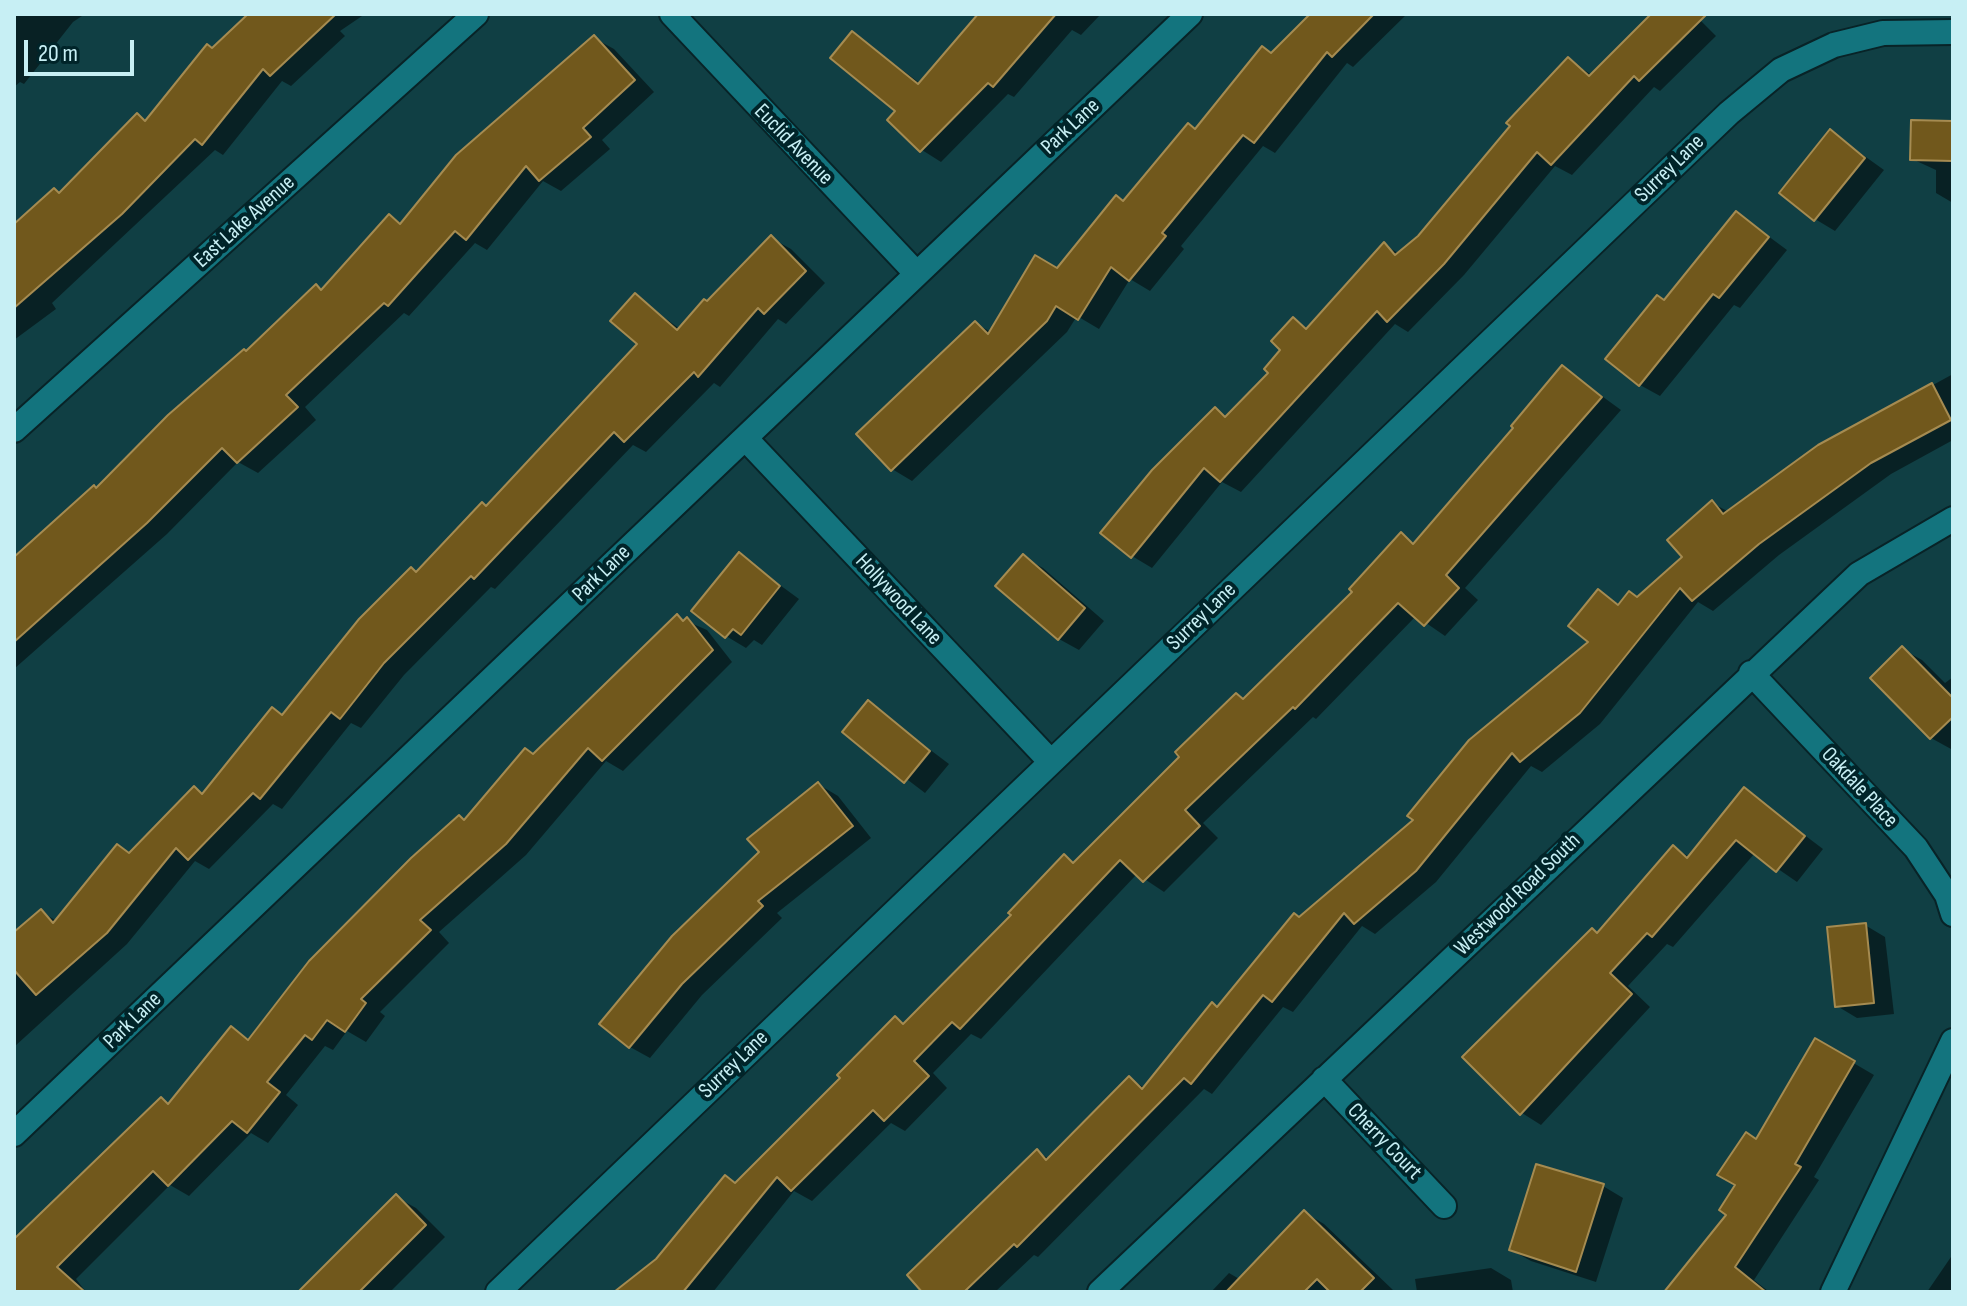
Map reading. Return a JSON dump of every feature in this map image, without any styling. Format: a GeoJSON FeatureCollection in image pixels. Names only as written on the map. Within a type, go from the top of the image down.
{"type":"FeatureCollection","features":[{"type":"Feature","properties":{"kind":"street","name":"East Lake Avenue"},"geometry":{"type":"LineString","coordinates":[[14,430],[476,14]]}},
{"type":"Feature","properties":{"kind":"street","name":"Euclid Avenue"},"geometry":{"type":"LineString","coordinates":[[672,14],[916,273]]}},
{"type":"Feature","properties":{"kind":"street","name":"Park Lane"},"geometry":{"type":"LineString","coordinates":[[14,1134],[1190,14]]}},
{"type":"Feature","properties":{"kind":"street","name":"Surrey Lane"},"geometry":{"type":"LineString","coordinates":[[498,1292],[1729,113],[1781,70],[1834,45],[1883,33],[1953,32]]}},
{"type":"Feature","properties":{"kind":"street","name":"Hollywood Lane"},"geometry":{"type":"LineString","coordinates":[[745,438],[1051,762]]}},
{"type":"Feature","properties":{"kind":"street","name":"Westwood Road South"},"geometry":{"type":"LineString","coordinates":[[1100,1292],[1859,574],[1953,519]]}},
{"type":"Feature","properties":{"kind":"street","name":"Oakdale Place"},"geometry":{"type":"LineString","coordinates":[[1751,673],[1916,848],[1947,895],[1953,914]]}},
{"type":"Feature","properties":{"kind":"street"},"geometry":{"type":"LineString","coordinates":[[1833,1292],[1953,1041]]}},
{"type":"Feature","properties":{"kind":"street","name":"Cherry Court"},"geometry":{"type":"LineString","coordinates":[[1324,1079],[1444,1206]]}},
{"type":"Feature","properties":{"kind":"building"},"geometry":{"type":"Polygon","coordinates":[[[248,14],[336,14],[270,76],[263,69],[202,145],[195,139],[122,214],[14,308],[14,224],[54,188],[59,193],[137,113],[145,121],[207,44],[212,48],[248,14]]]}},
{"type":"Feature","properties":{"kind":"building"},"geometry":{"type":"Polygon","coordinates":[[[978,14],[1056,14],[993,87],[988,83],[920,152],[887,120],[895,111],[830,58],[852,31],[918,84],[978,14]]]}},
{"type":"Feature","properties":{"kind":"building"},"geometry":{"type":"Polygon","coordinates":[[[1310,14],[1374,14],[1332,57],[1327,52],[1254,143],[1243,135],[1162,233],[1166,236],[1129,281],[1111,267],[1078,320],[1056,306],[1047,321],[891,471],[856,434],[975,321],[988,334],[1035,255],[1057,268],[1116,195],[1123,201],[1188,123],[1195,129],[1262,46],[1271,53],[1310,14]]]}},
{"type":"Feature","properties":{"kind":"building"},"geometry":{"type":"Polygon","coordinates":[[[1651,14],[1707,14],[1639,81],[1634,76],[1551,165],[1537,152],[1444,264],[1387,322],[1377,311],[1220,482],[1204,468],[1131,558],[1100,533],[1152,470],[1215,407],[1225,417],[1268,373],[1264,369],[1280,350],[1271,341],[1293,317],[1306,329],[1384,242],[1395,255],[1418,236],[1510,126],[1506,123],[1568,57],[1589,76],[1651,14]]]}},
{"type":"Feature","properties":{"kind":"building"},"geometry":{"type":"Polygon","coordinates":[[[594,35],[635,80],[583,128],[591,137],[539,181],[526,166],[466,240],[455,231],[388,306],[384,303],[286,395],[298,407],[237,463],[222,448],[147,523],[14,642],[14,557],[94,485],[96,488],[168,415],[244,349],[246,351],[316,284],[321,290],[389,214],[400,224],[456,155],[594,35]]]}},
{"type":"Feature","properties":{"kind":"building"},"geometry":{"type":"Polygon","coordinates":[[[1911,120],[1953,121],[1953,161],[1910,160],[1911,120]]]}},
{"type":"Feature","properties":{"kind":"building"},"geometry":{"type":"Polygon","coordinates":[[[1830,129],[1865,158],[1814,221],[1779,193],[1830,129]]]}},
{"type":"Feature","properties":{"kind":"building"},"geometry":{"type":"Polygon","coordinates":[[[1736,211],[1769,237],[1719,298],[1713,294],[1639,386],[1605,359],[1657,295],[1664,300],[1736,211]]]}},
{"type":"Feature","properties":{"kind":"building"},"geometry":{"type":"Polygon","coordinates":[[[771,235],[806,271],[764,314],[758,308],[698,377],[694,372],[624,442],[614,432],[474,579],[471,576],[384,663],[340,719],[331,712],[260,799],[253,793],[188,860],[176,848],[107,933],[36,995],[14,970],[14,932],[41,909],[53,923],[117,844],[129,853],[194,786],[202,794],[272,707],[282,715],[359,619],[411,567],[416,572],[482,502],[486,506],[637,344],[610,321],[635,293],[677,330],[704,299],[707,301],[771,235]]]}},
{"type":"Feature","properties":{"kind":"building"},"geometry":{"type":"Polygon","coordinates":[[[1562,365],[1602,397],[1446,575],[1459,588],[1424,626],[1398,603],[1295,709],[1293,707],[1185,810],[1200,826],[1143,882],[1120,860],[960,1029],[952,1022],[914,1061],[929,1076],[884,1121],[873,1110],[791,1191],[777,1177],[683,1292],[614,1292],[656,1259],[725,1175],[735,1183],[840,1078],[837,1075],[895,1016],[903,1024],[1011,915],[1008,913],[1064,854],[1073,863],[1179,757],[1175,752],[1236,693],[1243,699],[1352,592],[1349,589],[1401,532],[1413,544],[1513,428],[1511,426],[1562,365]]]}},
{"type":"Feature","properties":{"kind":"building"},"geometry":{"type":"Polygon","coordinates":[[[1932,383],[1951,420],[1871,463],[1759,544],[1692,601],[1680,588],[1580,713],[1520,762],[1512,753],[1416,871],[1354,924],[1344,913],[1272,1002],[1263,995],[1191,1084],[1184,1078],[1017,1247],[1014,1244],[964,1292],[922,1292],[907,1275],[1037,1149],[1046,1160],[1129,1076],[1142,1089],[1212,1002],[1217,1007],[1294,913],[1299,917],[1413,820],[1407,816],[1469,740],[1588,642],[1568,626],[1598,589],[1618,605],[1629,591],[1637,597],[1682,557],[1667,540],[1712,500],[1723,514],[1818,445],[1932,383]]]}},
{"type":"Feature","properties":{"kind":"building"},"geometry":{"type":"Polygon","coordinates":[[[739,552],[780,586],[741,635],[733,629],[725,638],[691,611],[739,552]]]}},
{"type":"Feature","properties":{"kind":"building"},"geometry":{"type":"Polygon","coordinates":[[[1023,554],[1085,608],[1058,640],[995,586],[1023,554]]]}},
{"type":"Feature","properties":{"kind":"building"},"geometry":{"type":"Polygon","coordinates":[[[677,614],[683,621],[687,617],[713,650],[602,761],[588,748],[506,844],[420,920],[431,930],[361,999],[366,1003],[345,1032],[327,1020],[312,1040],[305,1035],[267,1082],[280,1092],[247,1133],[232,1121],[168,1186],[153,1171],[57,1267],[85,1292],[14,1292],[14,1239],[161,1097],[168,1104],[231,1026],[248,1040],[309,961],[411,858],[459,815],[464,820],[525,748],[533,754],[677,614]]]}},
{"type":"Feature","properties":{"kind":"building"},"geometry":{"type":"Polygon","coordinates":[[[1902,646],[1953,698],[1953,717],[1930,739],[1870,678],[1902,646]]]}},
{"type":"Feature","properties":{"kind":"building"},"geometry":{"type":"Polygon","coordinates":[[[868,700],[930,751],[904,783],[842,732],[868,700]]]}},
{"type":"Feature","properties":{"kind":"building"},"geometry":{"type":"Polygon","coordinates":[[[818,782],[853,826],[758,901],[763,906],[682,984],[629,1048],[599,1024],[672,936],[759,852],[747,839],[818,782]]]}},
{"type":"Feature","properties":{"kind":"building"},"geometry":{"type":"Polygon","coordinates":[[[1744,787],[1805,836],[1776,872],[1736,840],[1652,937],[1647,933],[1610,973],[1632,994],[1520,1115],[1462,1057],[1592,928],[1597,933],[1673,845],[1687,858],[1744,787]]]}},
{"type":"Feature","properties":{"kind":"building"},"geometry":{"type":"Polygon","coordinates":[[[1866,923],[1874,1003],[1835,1007],[1827,927],[1866,923]]]}},
{"type":"Feature","properties":{"kind":"building"},"geometry":{"type":"Polygon","coordinates":[[[1815,1038],[1855,1061],[1795,1164],[1801,1167],[1735,1267],[1766,1292],[1664,1292],[1726,1215],[1719,1210],[1735,1185],[1717,1175],[1746,1132],[1756,1139],[1815,1038]]]}},
{"type":"Feature","properties":{"kind":"building"},"geometry":{"type":"Polygon","coordinates":[[[1536,1164],[1604,1184],[1576,1272],[1509,1250],[1536,1164]]]}},
{"type":"Feature","properties":{"kind":"building"},"geometry":{"type":"Polygon","coordinates":[[[396,1194],[426,1225],[359,1292],[298,1292],[396,1194]]]}},
{"type":"Feature","properties":{"kind":"building"},"geometry":{"type":"Polygon","coordinates":[[[1304,1210],[1374,1278],[1360,1292],[1330,1292],[1317,1279],[1304,1292],[1226,1292],[1304,1210]]]}}]}
